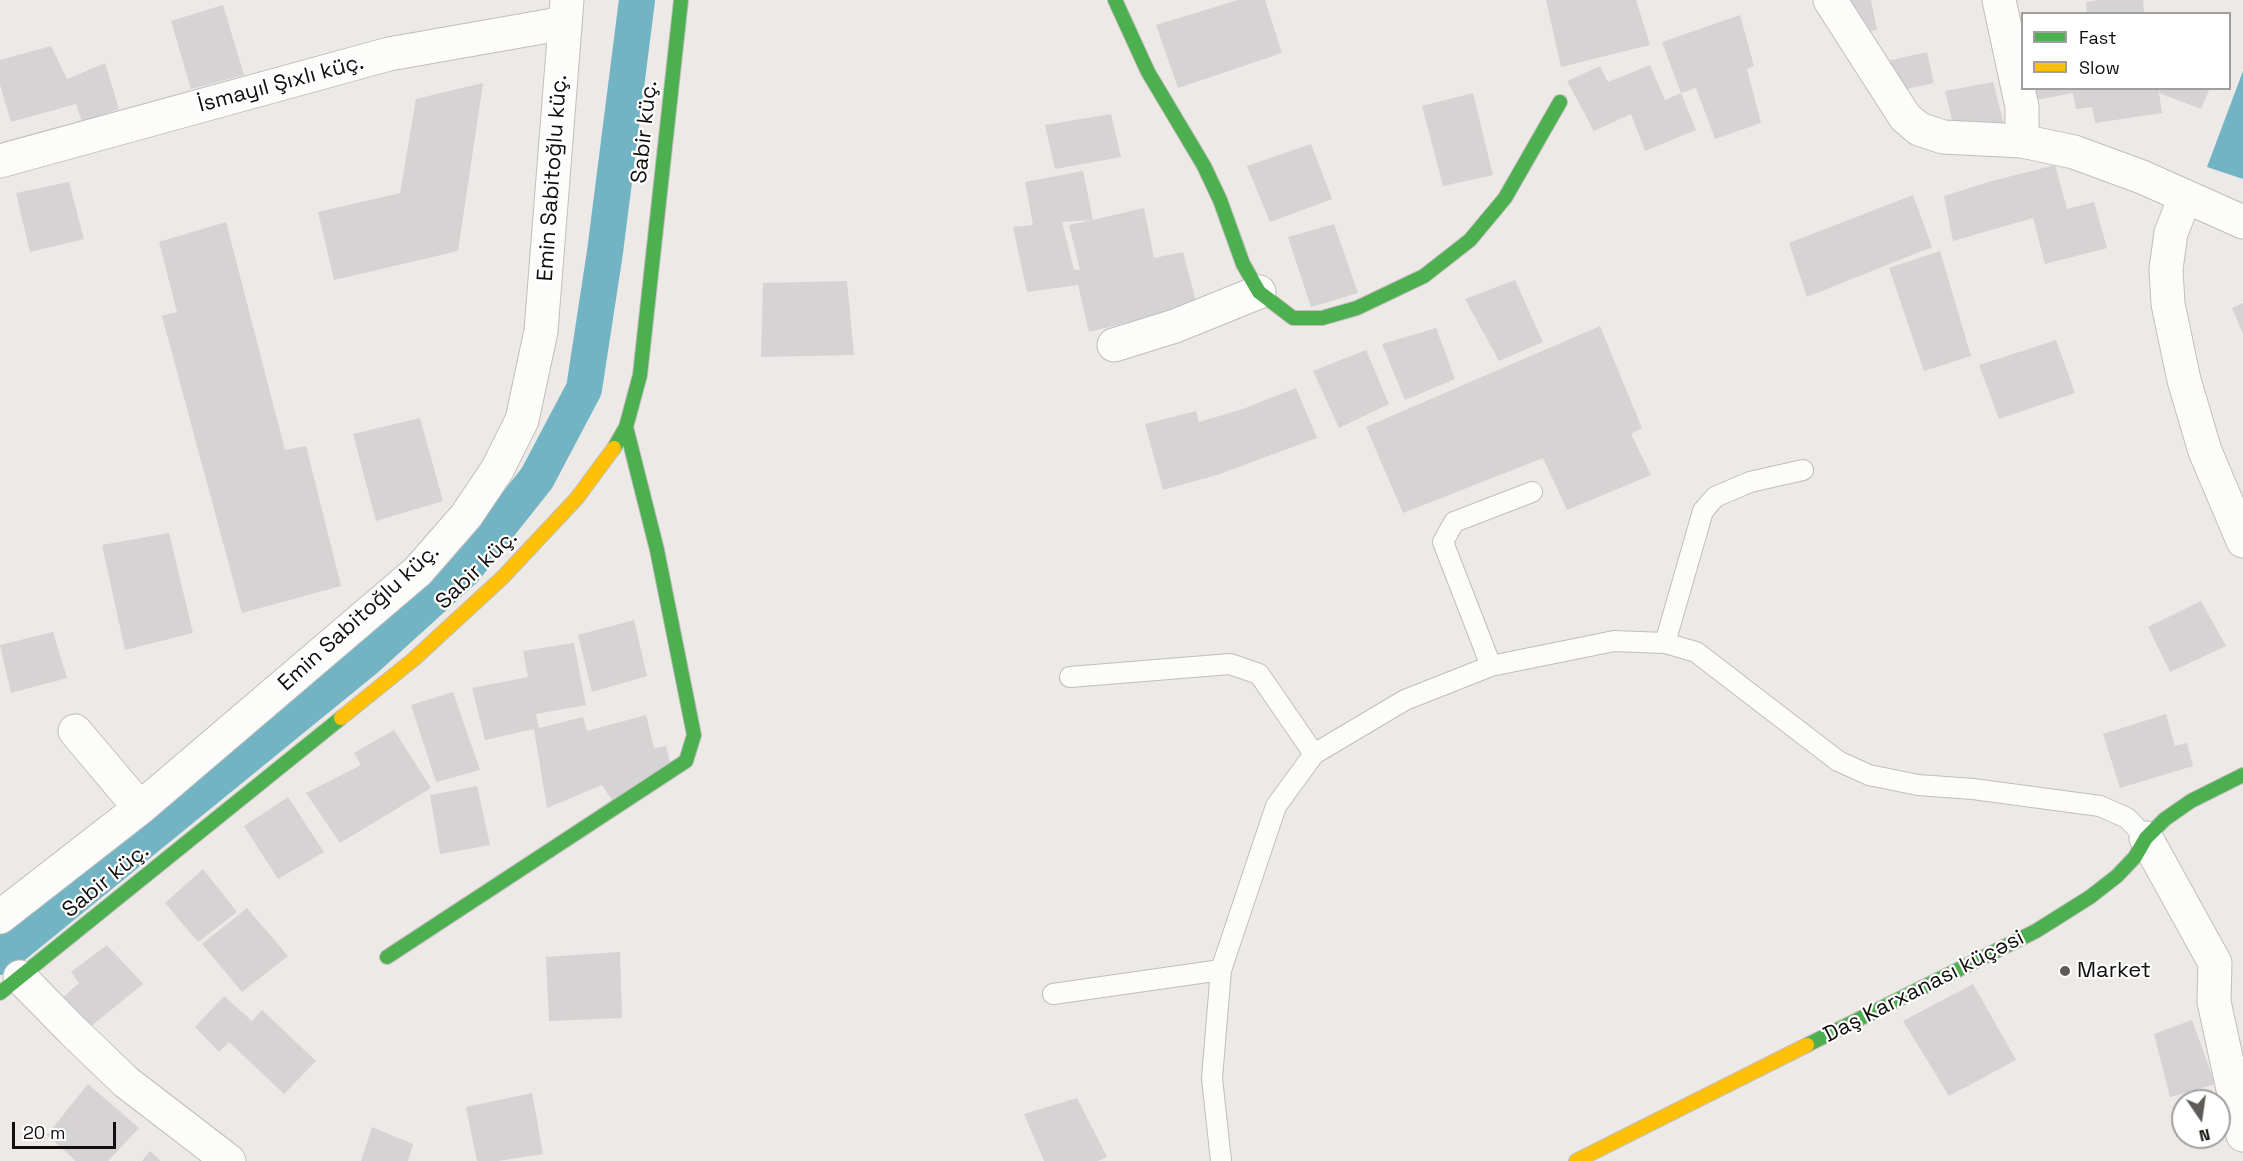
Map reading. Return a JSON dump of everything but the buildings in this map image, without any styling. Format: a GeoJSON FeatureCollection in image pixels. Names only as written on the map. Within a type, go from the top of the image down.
{"type":"FeatureCollection","features":[{"type":"Feature","properties":{"kind":"street","name":"Sabir küç."},"geometry":{"type":"LineString","coordinates":[[10,985],[414,659],[503,577],[577,498],[605,462],[626,427],[640,375],[681,0]]}},
{"type":"Feature","properties":{"kind":"street"},"geometry":{"type":"LineString","coordinates":[[1115,0],[1148,72],[1208,175],[1220,200],[1243,264],[1259,292],[1293,318],[1322,318],[1357,308],[1424,276],[1470,240],[1505,198],[1560,102]]}},
{"type":"Feature","properties":{"kind":"street"},"geometry":{"type":"LineString","coordinates":[[1830,0],[1905,117],[1919,129],[1943,137],[2022,141],[2074,152],[2142,177],[2243,222]]}},
{"type":"Feature","properties":{"kind":"street"},"geometry":{"type":"LineString","coordinates":[[1999,0],[2022,107],[2022,141]]}},
{"type":"Feature","properties":{"kind":"street","name":"İsmayıl Şıxlı küç."},"geometry":{"type":"LineString","coordinates":[[0,161],[389,54],[566,11]]}},
{"type":"Feature","properties":{"kind":"street","name":"Emin Sabitoğlu küç."},"geometry":{"type":"LineString","coordinates":[[0,917],[140,808],[418,571],[466,516],[497,470],[522,420],[541,331],[566,11]]}},
{"type":"Feature","properties":{"kind":"street"},"geometry":{"type":"LineString","coordinates":[[2185,197],[2171,233],[2166,268],[2168,304],[2184,380],[2205,451],[2243,541]]}},
{"type":"Feature","properties":{"kind":"street"},"geometry":{"type":"LineString","coordinates":[[1114,345],[1175,326],[1259,292]]}},
{"type":"Feature","properties":{"kind":"street"},"geometry":{"type":"LineString","coordinates":[[387,957],[686,761],[694,735],[657,550],[626,427]]}},
{"type":"Feature","properties":{"kind":"street"},"geometry":{"type":"LineString","coordinates":[[75,731],[140,808]]}},
{"type":"Feature","properties":{"kind":"street","name":"Daş Karxanası küçəsi"},"geometry":{"type":"LineString","coordinates":[[1576,1161],[2036,931],[2090,897],[2117,876],[2135,857],[2146,838],[2165,819],[2191,801],[2243,775]]}},
{"type":"Feature","properties":{"kind":"street"},"geometry":{"type":"LineString","coordinates":[[2146,838],[2229,964],[2214,1002],[2243,1135]]}},
{"type":"Feature","properties":{"kind":"street"},"geometry":{"type":"LineString","coordinates":[[10,985],[73,1031],[126,1082],[229,1161]]}},
{"type":"Feature","properties":{"kind":"lane"},"geometry":{"type":"LineString","coordinates":[[1665,643],[1703,510],[1714,497],[1750,482],[1803,470]]}},
{"type":"Feature","properties":{"kind":"lane"},"geometry":{"type":"LineString","coordinates":[[1491,666],[1443,542],[1454,522],[1532,492]]}},
{"type":"Feature","properties":{"kind":"lane"},"geometry":{"type":"LineString","coordinates":[[1221,1161],[1212,1078],[1221,969],[1276,806],[1314,754],[1405,700],[1491,666],[1614,641],[1665,643],[1696,652],[1838,761],[1869,775],[1918,785],[2017,794],[2100,806],[2127,818],[2146,838]]}},
{"type":"Feature","properties":{"kind":"lane"},"geometry":{"type":"LineString","coordinates":[[1071,677],[1230,664],[1259,674],[1314,754]]}},
{"type":"Feature","properties":{"kind":"lane"},"geometry":{"type":"LineString","coordinates":[[1053,994],[1221,969]]}},
{"type":"Feature","properties":{"kind":"water"},"geometry":{"type":"Polygon","coordinates":[[[2243,71],[2243,179],[2207,167],[2243,71]]]}},
{"type":"Feature","properties":{"kind":"waterway"},"geometry":{"type":"LineString","coordinates":[[0,957],[367,658],[464,570],[537,478],[584,389],[605,252],[637,0]]}},
{"type":"Feature","properties":{"kind":"traffic: fast"},"geometry":{"type":"LineString","coordinates":[[614,448],[626,427],[640,375],[681,0]]}},
{"type":"Feature","properties":{"kind":"traffic: fast"},"geometry":{"type":"LineString","coordinates":[[1115,0],[1148,72],[1204,166],[1220,200],[1243,264],[1259,292],[1293,318],[1322,318],[1357,308],[1424,276],[1470,240],[1505,198],[1560,102]]}},
{"type":"Feature","properties":{"kind":"traffic: fast"},"geometry":{"type":"LineString","coordinates":[[387,957],[686,761],[694,735],[657,550],[626,427]]}},
{"type":"Feature","properties":{"kind":"traffic: fast"},"geometry":{"type":"LineString","coordinates":[[0,993],[341,718]]}},
{"type":"Feature","properties":{"kind":"traffic: fast"},"geometry":{"type":"LineString","coordinates":[[1807,1045],[2036,931],[2090,897],[2117,876],[2135,857],[2146,838],[2165,819],[2191,801],[2243,775]]}},
{"type":"Feature","properties":{"kind":"traffic: slow"},"geometry":{"type":"LineString","coordinates":[[341,718],[414,659],[503,577],[577,498],[614,448]]}},
{"type":"Feature","properties":{"kind":"traffic: slow"},"geometry":{"type":"LineString","coordinates":[[1576,1161],[1807,1045]]}},
{"type":"Feature","properties":{"kind":"place","name":"Market"},"geometry":{"type":"Point","coordinates":[2065,971]}}]}
